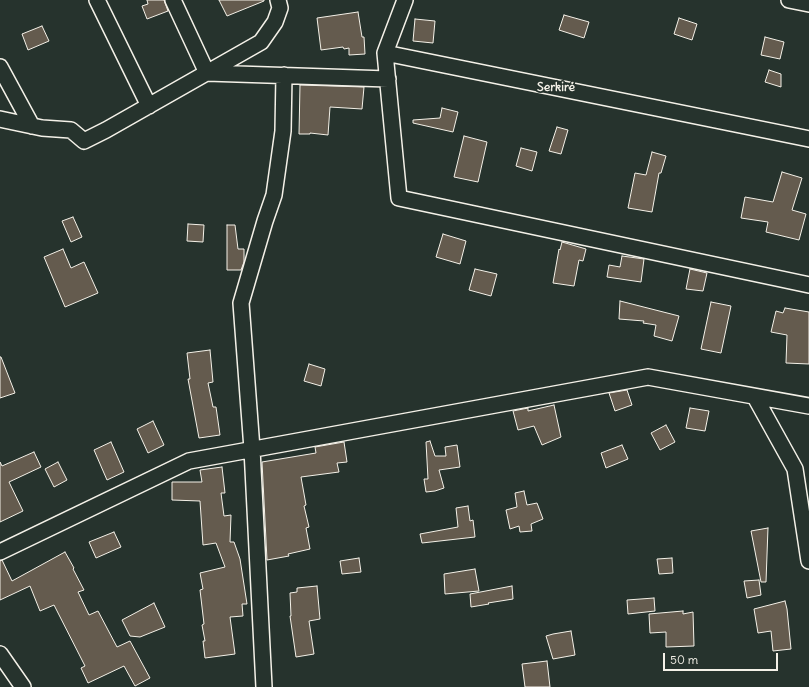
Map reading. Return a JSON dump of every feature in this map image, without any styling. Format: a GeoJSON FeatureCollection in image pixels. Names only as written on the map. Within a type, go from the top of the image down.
{"type":"FeatureCollection","features":[{"type":"Feature","properties":{"kind":"street"},"geometry":{"type":"LineString","coordinates":[[97,0],[149,106]]}},
{"type":"Feature","properties":{"kind":"street"},"geometry":{"type":"LineString","coordinates":[[173,0],[207,73]]}},
{"type":"Feature","properties":{"kind":"street"},"geometry":{"type":"LineString","coordinates":[[0,119],[42,128],[71,130],[84,141],[261,42],[275,22],[280,8],[278,0]]}},
{"type":"Feature","properties":{"kind":"street"},"geometry":{"type":"LineString","coordinates":[[405,0],[385,53],[399,198],[809,285]]}},
{"type":"Feature","properties":{"kind":"street"},"geometry":{"type":"LineString","coordinates":[[789,0],[809,4]]}},
{"type":"Feature","properties":{"kind":"street"},"geometry":{"type":"LineString","coordinates":[[385,53],[809,139]]}},
{"type":"Feature","properties":{"kind":"street"},"geometry":{"type":"LineString","coordinates":[[0,67],[32,126]]}},
{"type":"Feature","properties":{"kind":"street"},"geometry":{"type":"LineString","coordinates":[[207,73],[388,79]]}},
{"type":"Feature","properties":{"kind":"street"},"geometry":{"type":"LineString","coordinates":[[264,687],[252,449],[241,303],[274,195],[283,131],[284,76]]}},
{"type":"Feature","properties":{"kind":"street"},"geometry":{"type":"LineString","coordinates":[[0,552],[189,461],[648,377],[809,406]]}},
{"type":"Feature","properties":{"kind":"street"},"geometry":{"type":"LineString","coordinates":[[755,397],[795,470],[809,560]]}},
{"type":"Feature","properties":{"kind":"street"},"geometry":{"type":"LineString","coordinates":[[0,654],[23,687]]}},
{"type":"Feature","properties":{"kind":"building"},"geometry":{"type":"Polygon","coordinates":[[[147,0],[164,0],[168,11],[147,19],[142,6],[148,4],[147,0]]]}},
{"type":"Feature","properties":{"kind":"building"},"geometry":{"type":"Polygon","coordinates":[[[219,0],[264,0],[264,1],[227,16],[219,0]]]}},
{"type":"Feature","properties":{"kind":"building"},"geometry":{"type":"Polygon","coordinates":[[[358,12],[362,37],[364,37],[365,54],[349,55],[349,48],[344,49],[343,47],[321,50],[317,18],[358,12]]]}},
{"type":"Feature","properties":{"kind":"building"},"geometry":{"type":"Polygon","coordinates":[[[564,15],[589,22],[584,38],[559,30],[564,15]]]}},
{"type":"Feature","properties":{"kind":"building"},"geometry":{"type":"Polygon","coordinates":[[[679,18],[697,24],[692,40],[674,34],[679,18]]]}},
{"type":"Feature","properties":{"kind":"building"},"geometry":{"type":"Polygon","coordinates":[[[415,19],[435,21],[433,43],[413,41],[415,19]]]}},
{"type":"Feature","properties":{"kind":"building"},"geometry":{"type":"Polygon","coordinates":[[[42,26],[49,41],[28,50],[22,34],[42,26]]]}},
{"type":"Feature","properties":{"kind":"building"},"geometry":{"type":"Polygon","coordinates":[[[765,37],[784,42],[780,59],[761,55],[765,37]]]}},
{"type":"Feature","properties":{"kind":"building"},"geometry":{"type":"Polygon","coordinates":[[[769,70],[781,74],[781,87],[765,82],[769,70]]]}},
{"type":"Feature","properties":{"kind":"building"},"geometry":{"type":"Polygon","coordinates":[[[300,85],[364,87],[362,109],[330,107],[328,135],[310,133],[299,134],[300,85]]]}},
{"type":"Feature","properties":{"kind":"building"},"geometry":{"type":"Polygon","coordinates":[[[442,108],[458,112],[453,132],[413,123],[413,120],[440,118],[442,108]]]}},
{"type":"Feature","properties":{"kind":"building"},"geometry":{"type":"Polygon","coordinates":[[[557,127],[568,130],[561,154],[549,151],[557,127]]]}},
{"type":"Feature","properties":{"kind":"building"},"geometry":{"type":"Polygon","coordinates":[[[464,136],[487,142],[478,182],[454,177],[464,136]]]}},
{"type":"Feature","properties":{"kind":"building"},"geometry":{"type":"Polygon","coordinates":[[[521,148],[537,152],[532,171],[516,166],[521,148]]]}},
{"type":"Feature","properties":{"kind":"building"},"geometry":{"type":"Polygon","coordinates":[[[652,152],[666,156],[661,173],[659,173],[652,212],[628,208],[635,173],[646,175],[652,152]]]}},
{"type":"Feature","properties":{"kind":"building"},"geometry":{"type":"Polygon","coordinates":[[[782,172],[802,178],[792,210],[806,214],[799,240],[766,232],[768,222],[741,218],[745,197],[773,202],[782,172]]]}},
{"type":"Feature","properties":{"kind":"building"},"geometry":{"type":"Polygon","coordinates":[[[73,217],[82,237],[71,242],[62,221],[73,217]]]}},
{"type":"Feature","properties":{"kind":"building"},"geometry":{"type":"Polygon","coordinates":[[[188,224],[204,225],[203,242],[187,241],[188,224]]]}},
{"type":"Feature","properties":{"kind":"building"},"geometry":{"type":"Polygon","coordinates":[[[227,225],[235,225],[238,249],[244,249],[244,262],[241,270],[227,270],[227,225]]]}},
{"type":"Feature","properties":{"kind":"building"},"geometry":{"type":"Polygon","coordinates":[[[443,234],[466,241],[460,264],[436,257],[443,234]]]}},
{"type":"Feature","properties":{"kind":"building"},"geometry":{"type":"Polygon","coordinates":[[[562,242],[586,249],[583,261],[579,260],[574,286],[553,283],[559,249],[560,250],[562,242]]]}},
{"type":"Feature","properties":{"kind":"building"},"geometry":{"type":"Polygon","coordinates":[[[63,249],[71,268],[84,262],[98,293],[65,307],[44,257],[63,249]]]}},
{"type":"Feature","properties":{"kind":"building"},"geometry":{"type":"Polygon","coordinates":[[[622,256],[644,259],[641,282],[607,277],[609,265],[620,267],[622,256]]]}},
{"type":"Feature","properties":{"kind":"building"},"geometry":{"type":"Polygon","coordinates":[[[475,269],[497,274],[491,296],[469,290],[475,269]]]}},
{"type":"Feature","properties":{"kind":"building"},"geometry":{"type":"Polygon","coordinates":[[[690,269],[707,273],[703,291],[686,289],[690,269]]]}},
{"type":"Feature","properties":{"kind":"building"},"geometry":{"type":"Polygon","coordinates":[[[620,301],[679,316],[672,341],[654,336],[656,325],[643,323],[644,321],[619,319],[620,301]]]}},
{"type":"Feature","properties":{"kind":"building"},"geometry":{"type":"Polygon","coordinates":[[[711,302],[731,306],[721,353],[701,349],[711,302]]]}},
{"type":"Feature","properties":{"kind":"building"},"geometry":{"type":"Polygon","coordinates":[[[785,308],[809,312],[809,364],[786,363],[787,335],[771,332],[776,311],[783,313],[785,308]]]}},
{"type":"Feature","properties":{"kind":"building"},"geometry":{"type":"Polygon","coordinates":[[[210,350],[213,382],[208,383],[213,407],[216,407],[220,435],[199,438],[188,379],[190,379],[187,353],[210,350]]]}},
{"type":"Feature","properties":{"kind":"building"},"geometry":{"type":"Polygon","coordinates":[[[0,357],[15,393],[0,398],[0,357]]]}},
{"type":"Feature","properties":{"kind":"building"},"geometry":{"type":"Polygon","coordinates":[[[309,364],[325,369],[321,386],[304,381],[309,364]]]}},
{"type":"Feature","properties":{"kind":"building"},"geometry":{"type":"Polygon","coordinates":[[[627,390],[632,405],[615,411],[609,393],[627,390]]]}},
{"type":"Feature","properties":{"kind":"building"},"geometry":{"type":"Polygon","coordinates":[[[554,405],[561,437],[542,445],[534,426],[518,430],[513,411],[528,408],[528,411],[554,405]]]}},
{"type":"Feature","properties":{"kind":"building"},"geometry":{"type":"Polygon","coordinates":[[[690,408],[709,411],[705,431],[686,428],[690,408]]]}},
{"type":"Feature","properties":{"kind":"building"},"geometry":{"type":"Polygon","coordinates":[[[153,421],[164,445],[148,453],[137,429],[153,421]]]}},
{"type":"Feature","properties":{"kind":"building"},"geometry":{"type":"Polygon","coordinates":[[[666,425],[675,442],[660,450],[651,433],[666,425]]]}},
{"type":"Feature","properties":{"kind":"building"},"geometry":{"type":"Polygon","coordinates":[[[430,441],[435,456],[446,456],[445,447],[457,445],[460,467],[439,470],[444,488],[426,492],[424,479],[428,479],[426,442],[430,441]]]}},
{"type":"Feature","properties":{"kind":"building"},"geometry":{"type":"Polygon","coordinates":[[[111,442],[124,472],[107,480],[94,450],[111,442]]]}},
{"type":"Feature","properties":{"kind":"building"},"geometry":{"type":"Polygon","coordinates":[[[344,442],[347,462],[337,463],[339,472],[301,477],[306,505],[304,506],[309,527],[306,528],[310,549],[288,554],[289,556],[267,560],[262,462],[316,453],[315,447],[344,442]]]}},
{"type":"Feature","properties":{"kind":"building"},"geometry":{"type":"Polygon","coordinates":[[[622,445],[628,459],[606,468],[601,453],[622,445]]]}},
{"type":"Feature","properties":{"kind":"building"},"geometry":{"type":"Polygon","coordinates":[[[34,452],[41,467],[9,482],[23,511],[0,522],[0,462],[2,466],[34,452]]]}},
{"type":"Feature","properties":{"kind":"building"},"geometry":{"type":"Polygon","coordinates":[[[58,462],[67,480],[54,487],[45,469],[58,462]]]}},
{"type":"Feature","properties":{"kind":"building"},"geometry":{"type":"Polygon","coordinates":[[[222,467],[225,493],[221,493],[224,516],[231,515],[230,542],[234,542],[240,559],[247,604],[242,604],[243,616],[230,617],[235,654],[205,658],[203,641],[205,641],[202,625],[204,624],[200,590],[203,589],[200,573],[225,567],[216,543],[203,545],[200,501],[172,500],[172,482],[202,482],[200,470],[222,467]]]}},
{"type":"Feature","properties":{"kind":"building"},"geometry":{"type":"Polygon","coordinates":[[[524,491],[527,505],[537,503],[543,519],[531,524],[532,531],[520,532],[519,526],[510,529],[506,510],[517,507],[515,493],[524,491]]]}},
{"type":"Feature","properties":{"kind":"building"},"geometry":{"type":"Polygon","coordinates":[[[468,506],[470,521],[473,520],[475,537],[422,543],[420,534],[458,527],[456,508],[468,506]]]}},
{"type":"Feature","properties":{"kind":"building"},"geometry":{"type":"Polygon","coordinates":[[[768,528],[766,582],[761,582],[751,531],[768,528]]]}},
{"type":"Feature","properties":{"kind":"building"},"geometry":{"type":"Polygon","coordinates":[[[114,532],[121,547],[96,558],[89,542],[114,532]]]}},
{"type":"Feature","properties":{"kind":"building"},"geometry":{"type":"Polygon","coordinates":[[[65,552],[84,590],[78,592],[89,615],[98,611],[117,647],[130,641],[150,678],[135,686],[124,666],[88,683],[81,668],[85,666],[54,605],[40,611],[30,586],[0,600],[0,561],[2,560],[12,581],[65,552]]]}},
{"type":"Feature","properties":{"kind":"building"},"geometry":{"type":"Polygon","coordinates":[[[359,558],[361,572],[342,574],[340,561],[359,558]]]}},
{"type":"Feature","properties":{"kind":"building"},"geometry":{"type":"Polygon","coordinates":[[[672,558],[673,573],[659,574],[657,559],[672,558]]]}},
{"type":"Feature","properties":{"kind":"building"},"geometry":{"type":"Polygon","coordinates":[[[475,569],[479,591],[445,594],[444,574],[475,569]]]}},
{"type":"Feature","properties":{"kind":"building"},"geometry":{"type":"Polygon","coordinates":[[[759,580],[761,595],[747,598],[744,581],[759,580]]]}},
{"type":"Feature","properties":{"kind":"building"},"geometry":{"type":"Polygon","coordinates":[[[317,586],[320,619],[309,621],[314,654],[296,657],[290,616],[290,593],[297,592],[297,588],[317,586]]]}},
{"type":"Feature","properties":{"kind":"building"},"geometry":{"type":"Polygon","coordinates":[[[512,586],[513,599],[471,607],[470,594],[512,586]]]}},
{"type":"Feature","properties":{"kind":"building"},"geometry":{"type":"Polygon","coordinates":[[[654,598],[655,611],[628,614],[627,600],[654,598]]]}},
{"type":"Feature","properties":{"kind":"building"},"geometry":{"type":"Polygon","coordinates":[[[785,601],[791,649],[773,651],[771,631],[758,633],[754,609],[785,601]]]}},
{"type":"Feature","properties":{"kind":"building"},"geometry":{"type":"Polygon","coordinates":[[[154,603],[165,627],[140,637],[130,636],[122,620],[154,603]]]}},
{"type":"Feature","properties":{"kind":"building"},"geometry":{"type":"Polygon","coordinates":[[[683,611],[683,614],[693,612],[694,646],[666,647],[666,632],[650,633],[649,614],[683,611]]]}},
{"type":"Feature","properties":{"kind":"building"},"geometry":{"type":"Polygon","coordinates":[[[571,631],[575,655],[553,659],[546,636],[571,631]]]}},
{"type":"Feature","properties":{"kind":"building"},"geometry":{"type":"Polygon","coordinates":[[[547,661],[550,687],[525,687],[522,664],[547,661]]]}},
{"type":"Feature","properties":{"kind":"district","name":"Serkiré"},"geometry":{"type":"Point","coordinates":[556,88]}}]}
